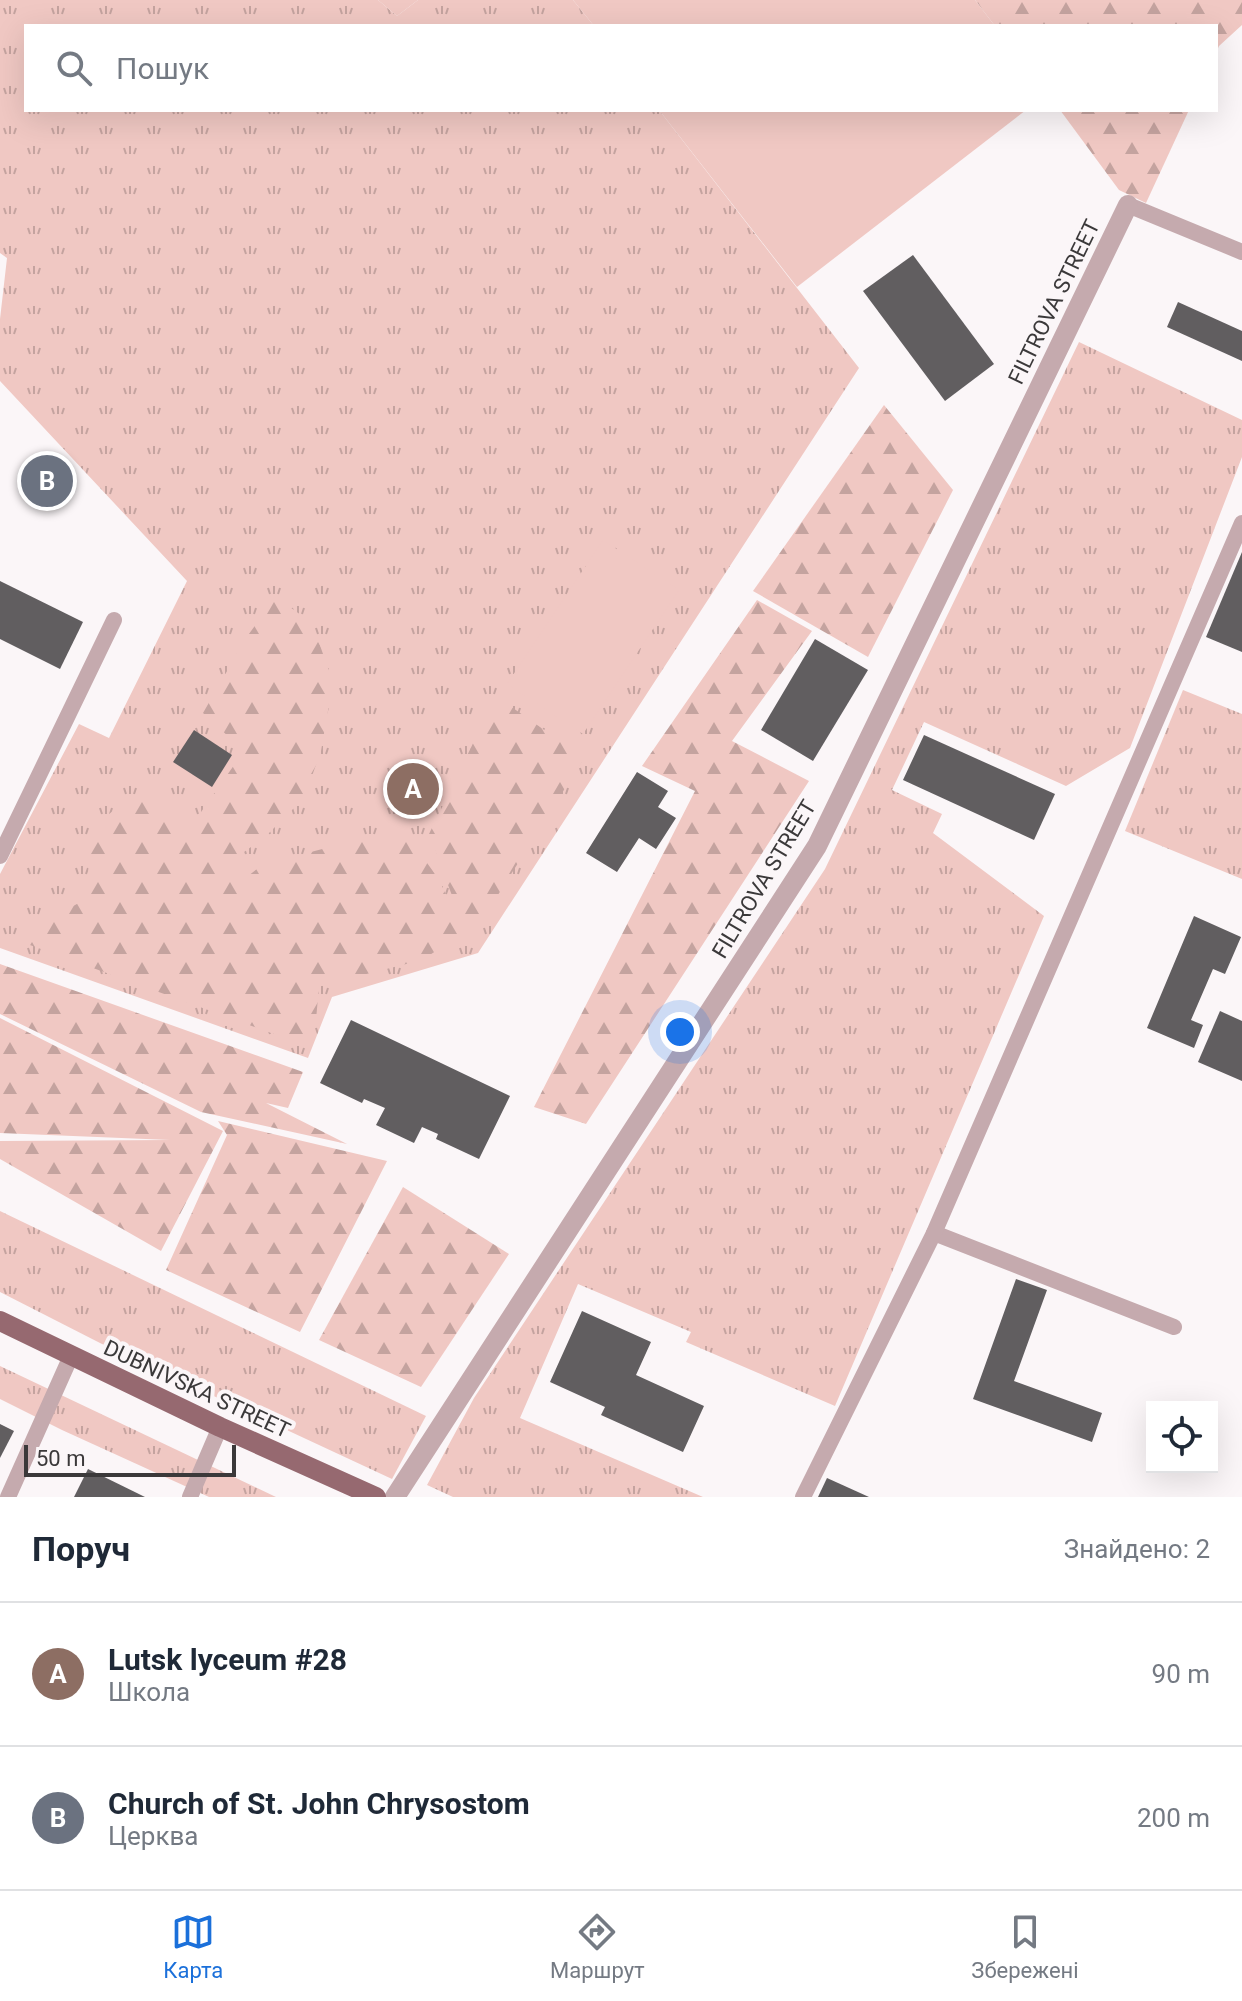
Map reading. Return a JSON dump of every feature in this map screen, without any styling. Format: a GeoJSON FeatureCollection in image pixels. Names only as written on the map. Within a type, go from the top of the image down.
{"type":"FeatureCollection","features":[{"type":"Feature","properties":{"kind":"main road","name":"DUBNIVSKA STREET"},"geometry":{"type":"LineString","coordinates":[[0,1321],[220,1427],[376,1497]]}},
{"type":"Feature","properties":{"kind":"street","name":"FILTROVA STREET"},"geometry":{"type":"LineString","coordinates":[[395,1497],[817,846],[1128,205]]}},
{"type":"Feature","properties":{"kind":"lane"},"geometry":{"type":"LineString","coordinates":[[1128,205],[1242,252]]}},
{"type":"Feature","properties":{"kind":"lane"},"geometry":{"type":"LineString","coordinates":[[803,1497],[934,1233],[1242,523]]}},
{"type":"Feature","properties":{"kind":"lane"},"geometry":{"type":"LineString","coordinates":[[0,856],[114,620]]}},
{"type":"Feature","properties":{"kind":"lane"},"geometry":{"type":"LineString","coordinates":[[934,1233],[1174,1327]]}},
{"type":"Feature","properties":{"kind":"lane"},"geometry":{"type":"LineString","coordinates":[[8,1497],[71,1356]]}},
{"type":"Feature","properties":{"kind":"lane"},"geometry":{"type":"LineString","coordinates":[[190,1497],[220,1427]]}},
{"type":"Feature","properties":{"kind":"green space"},"geometry":{"type":"Polygon","coordinates":[[[0,0],[378,0],[397,16],[418,0],[573,0],[592,24],[24,24],[24,112],[661,112],[859,368],[478,953],[332,997],[308,1058],[0,948],[0,874],[79,724],[109,738],[187,581],[0,381],[0,319],[7,258],[0,253],[0,0]]]}},
{"type":"Feature","properties":{"kind":"green space"},"geometry":{"type":"Polygon","coordinates":[[[378,0],[418,0],[397,16],[378,0]]]}},
{"type":"Feature","properties":{"kind":"green space"},"geometry":{"type":"Polygon","coordinates":[[[573,0],[975,0],[993,24],[592,24],[573,0]]]}},
{"type":"Feature","properties":{"kind":"green space"},"geometry":{"type":"Polygon","coordinates":[[[975,0],[1242,0],[1242,25],[1218,48],[1218,24],[993,24],[975,0]]]}},
{"type":"Feature","properties":{"kind":"green space"},"geometry":{"type":"Polygon","coordinates":[[[661,112],[1023,112],[797,287],[661,112]]]}},
{"type":"Feature","properties":{"kind":"green space"},"geometry":{"type":"Polygon","coordinates":[[[1061,112],[1188,112],[1146,203],[1119,190],[1061,112]]]}},
{"type":"Feature","properties":{"kind":"green space"},"geometry":{"type":"Polygon","coordinates":[[[1079,342],[1242,420],[1242,457],[1130,748],[1066,786],[924,722],[892,790],[942,814],[933,833],[1044,916],[835,1406],[686,1342],[691,1332],[578,1284],[520,1418],[703,1497],[453,1497],[427,1485],[474,1398],[825,869],[1079,342]]]}},
{"type":"Feature","properties":{"kind":"green space"},"geometry":{"type":"Polygon","coordinates":[[[884,405],[953,490],[868,657],[753,591],[884,405]]]}},
{"type":"Feature","properties":{"kind":"green space"},"geometry":{"type":"Polygon","coordinates":[[[603,540],[679,590],[583,734],[507,684],[603,540]]]}},
{"type":"Feature","properties":{"kind":"green space"},"geometry":{"type":"Polygon","coordinates":[[[276,597],[312,623],[333,682],[321,751],[304,798],[265,837],[244,852],[238,884],[262,865],[375,835],[412,842],[440,881],[462,934],[422,960],[319,986],[316,1020],[304,1045],[19,941],[51,918],[88,898],[89,831],[133,794],[194,822],[244,751],[203,713],[246,638],[276,597]]]}},
{"type":"Feature","properties":{"kind":"green space"},"geometry":{"type":"Polygon","coordinates":[[[757,600],[812,631],[732,741],[809,781],[586,1124],[534,1107],[695,791],[642,766],[757,600]]]}},
{"type":"Feature","properties":{"kind":"green space"},"geometry":{"type":"Polygon","coordinates":[[[1183,690],[1242,714],[1242,879],[1125,831],[1183,690]]]}},
{"type":"Feature","properties":{"kind":"green space"},"geometry":{"type":"Polygon","coordinates":[[[496,696],[584,758],[469,941],[429,834],[496,696]]]}},
{"type":"Feature","properties":{"kind":"green space"},"geometry":{"type":"Polygon","coordinates":[[[0,964],[303,1072],[288,1108],[266,1103],[347,1144],[201,1112],[0,1014],[0,964]]]}},
{"type":"Feature","properties":{"kind":"green space"},"geometry":{"type":"Polygon","coordinates":[[[0,1018],[223,1131],[161,1251],[0,1159],[0,1141],[170,1140],[0,1133],[0,1018]]]}},
{"type":"Feature","properties":{"kind":"green space"},"geometry":{"type":"Polygon","coordinates":[[[218,1121],[387,1161],[300,1332],[166,1270],[227,1135],[218,1121]]]}},
{"type":"Feature","properties":{"kind":"green space"},"geometry":{"type":"Polygon","coordinates":[[[403,1187],[509,1254],[421,1387],[319,1340],[403,1187]]]}},
{"type":"Feature","properties":{"kind":"green space"},"geometry":{"type":"Polygon","coordinates":[[[0,1211],[426,1416],[392,1479],[100,1343],[0,1292],[0,1211]]]}},
{"type":"Feature","properties":{"kind":"green space"},"geometry":{"type":"Polygon","coordinates":[[[0,1366],[276,1497],[209,1497],[62,1430],[0,1399],[0,1366]]]}},
{"type":"Feature","properties":{"kind":"building"},"geometry":{"type":"Polygon","coordinates":[[[913,255],[994,364],[945,401],[863,291],[913,255]]]}},
{"type":"Feature","properties":{"kind":"building"},"geometry":{"type":"Polygon","coordinates":[[[1178,302],[1242,331],[1242,361],[1167,327],[1178,302]]]}},
{"type":"Feature","properties":{"kind":"building"},"geometry":{"type":"Polygon","coordinates":[[[1242,552],[1242,652],[1206,637],[1242,552]]]}},
{"type":"Feature","properties":{"kind":"building"},"geometry":{"type":"Polygon","coordinates":[[[0,581],[83,622],[60,669],[0,639],[0,581]]]}},
{"type":"Feature","properties":{"kind":"building"},"geometry":{"type":"Polygon","coordinates":[[[815,639],[868,670],[813,761],[761,730],[815,639]]]}},
{"type":"Feature","properties":{"kind":"building"},"geometry":{"type":"Polygon","coordinates":[[[194,730],[232,755],[212,787],[173,762],[194,730]]]}},
{"type":"Feature","properties":{"kind":"building"},"geometry":{"type":"Polygon","coordinates":[[[924,735],[1055,794],[1034,840],[903,780],[924,735]]]}},
{"type":"Feature","properties":{"kind":"building"},"geometry":{"type":"Polygon","coordinates":[[[637,772],[668,791],[658,807],[676,818],[656,849],[639,838],[617,872],[586,853],[637,772]]]}},
{"type":"Feature","properties":{"kind":"building"},"geometry":{"type":"Polygon","coordinates":[[[1194,916],[1241,937],[1225,974],[1213,969],[1191,1020],[1203,1025],[1194,1048],[1147,1028],[1194,916]]]}},
{"type":"Feature","properties":{"kind":"building"},"geometry":{"type":"Polygon","coordinates":[[[1220,1011],[1242,1021],[1242,1081],[1198,1062],[1220,1011]]]}},
{"type":"Feature","properties":{"kind":"building"},"geometry":{"type":"Polygon","coordinates":[[[351,1020],[510,1096],[479,1159],[436,1139],[438,1134],[422,1127],[414,1143],[376,1125],[385,1108],[364,1099],[362,1103],[320,1083],[351,1020]]]}},
{"type":"Feature","properties":{"kind":"building"},"geometry":{"type":"Polygon","coordinates":[[[1016,1279],[1047,1290],[1014,1381],[1102,1413],[1092,1442],[973,1399],[1016,1279]]]}},
{"type":"Feature","properties":{"kind":"building"},"geometry":{"type":"Polygon","coordinates":[[[582,1311],[651,1342],[636,1375],[704,1406],[683,1452],[601,1415],[605,1407],[550,1382],[582,1311]]]}},
{"type":"Feature","properties":{"kind":"building"},"geometry":{"type":"Polygon","coordinates":[[[0,1424],[14,1431],[0,1458],[0,1424]]]}},
{"type":"Feature","properties":{"kind":"building"},"geometry":{"type":"Polygon","coordinates":[[[88,1469],[145,1497],[74,1497],[88,1469]]]}},
{"type":"Feature","properties":{"kind":"building"},"geometry":{"type":"Polygon","coordinates":[[[827,1478],[869,1497],[818,1497],[827,1478]]]}},
{"type":"Feature","properties":{"kind":"place","name":"Church of St. John Chrysostom"},"geometry":{"type":"Point","coordinates":[47,481]}},
{"type":"Feature","properties":{"kind":"place","name":"Lutsk lyceum #28"},"geometry":{"type":"Point","coordinates":[413,789]}}]}
